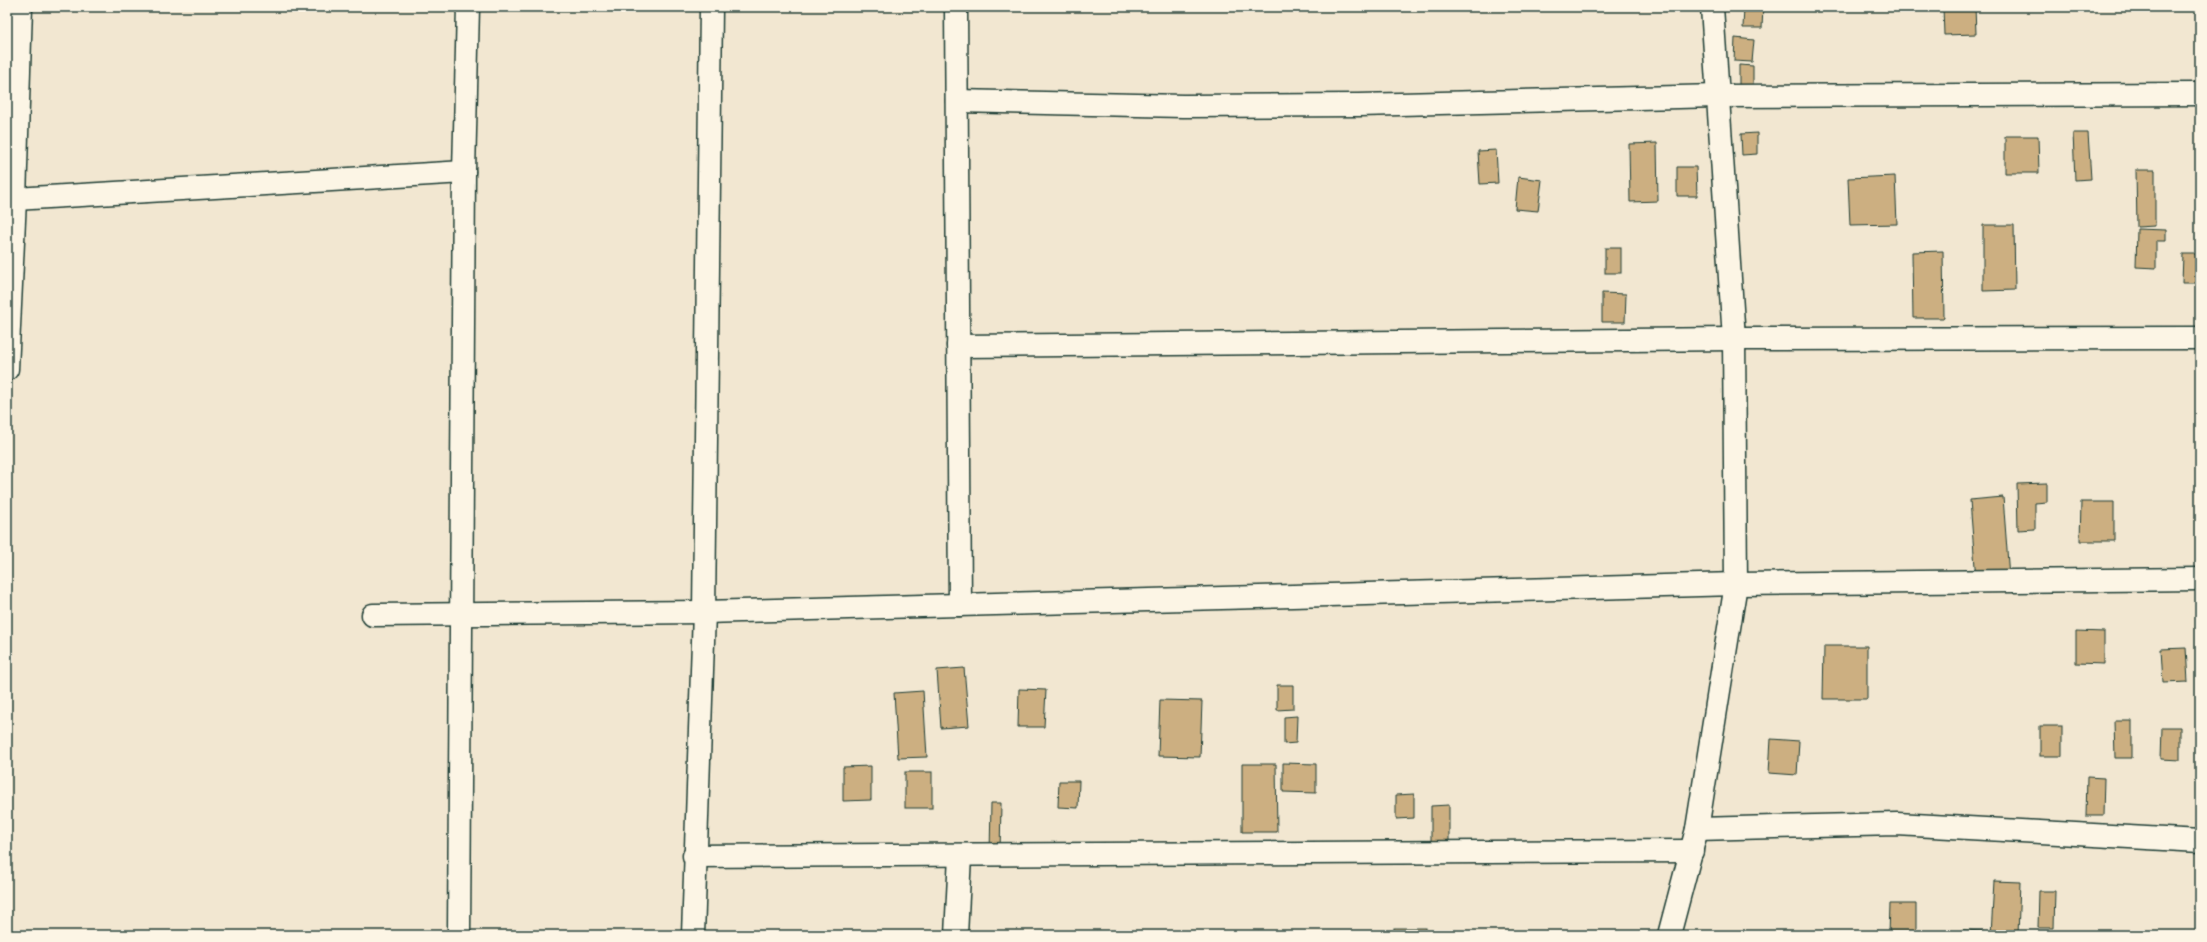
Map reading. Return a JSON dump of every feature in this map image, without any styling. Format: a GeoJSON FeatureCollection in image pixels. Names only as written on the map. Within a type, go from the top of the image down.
{"type":"FeatureCollection","features":[{"type":"Feature","properties":{"kind":"street"},"geometry":{"type":"LineString","coordinates":[[7,369],[15,198],[21,7]]}},
{"type":"Feature","properties":{"kind":"street"},"geometry":{"type":"LineString","coordinates":[[460,935],[464,172],[468,7]]}},
{"type":"Feature","properties":{"kind":"street"},"geometry":{"type":"LineString","coordinates":[[692,935],[704,612],[711,7]]}},
{"type":"Feature","properties":{"kind":"street"},"geometry":{"type":"LineString","coordinates":[[956,7],[960,604]]}},
{"type":"Feature","properties":{"kind":"street"},"geometry":{"type":"LineString","coordinates":[[1669,935],[1697,829],[1736,584],[1734,338],[1712,7]]}},
{"type":"Feature","properties":{"kind":"street"},"geometry":{"type":"LineString","coordinates":[[957,101],[1198,106],[1359,105],[1718,96],[2200,94]]}},
{"type":"Feature","properties":{"kind":"street"},"geometry":{"type":"LineString","coordinates":[[15,198],[464,172]]}},
{"type":"Feature","properties":{"kind":"street"},"geometry":{"type":"LineString","coordinates":[[958,346],[1734,338],[2200,338]]}},
{"type":"Feature","properties":{"kind":"street"},"geometry":{"type":"LineString","coordinates":[[372,615],[704,612],[1736,584],[2200,579]]}},
{"type":"Feature","properties":{"kind":"street"},"geometry":{"type":"LineString","coordinates":[[1697,829],[1898,824],[2200,841]]}},
{"type":"Feature","properties":{"kind":"street"},"geometry":{"type":"LineString","coordinates":[[694,856],[960,856],[1692,851]]}},
{"type":"Feature","properties":{"kind":"street"},"geometry":{"type":"LineString","coordinates":[[956,935],[960,856]]}},
{"type":"Feature","properties":{"kind":"building"},"geometry":{"type":"Polygon","coordinates":[[[1744,7],[1763,7],[1762,28],[1743,28],[1744,7]]]}},
{"type":"Feature","properties":{"kind":"building"},"geometry":{"type":"Polygon","coordinates":[[[1943,7],[1975,7],[1976,34],[1944,35],[1943,7]]]}},
{"type":"Feature","properties":{"kind":"building"},"geometry":{"type":"Polygon","coordinates":[[[1735,38],[1754,40],[1752,62],[1734,61],[1735,38]]]}},
{"type":"Feature","properties":{"kind":"building"},"geometry":{"type":"Polygon","coordinates":[[[1739,65],[1753,66],[1753,91],[1739,90],[1739,65]]]}},
{"type":"Feature","properties":{"kind":"building"},"geometry":{"type":"Polygon","coordinates":[[[1757,133],[1757,154],[1742,155],[1741,134],[1757,133]]]}},
{"type":"Feature","properties":{"kind":"building"},"geometry":{"type":"Polygon","coordinates":[[[2073,133],[2088,133],[2091,179],[2075,180],[2073,133]]]}},
{"type":"Feature","properties":{"kind":"building"},"geometry":{"type":"Polygon","coordinates":[[[2005,136],[2038,136],[2039,173],[2005,173],[2005,136]]]}},
{"type":"Feature","properties":{"kind":"building"},"geometry":{"type":"Polygon","coordinates":[[[1657,143],[1658,201],[1630,202],[1629,144],[1657,143]]]}},
{"type":"Feature","properties":{"kind":"building"},"geometry":{"type":"Polygon","coordinates":[[[1496,150],[1498,183],[1480,184],[1478,151],[1496,150]]]}},
{"type":"Feature","properties":{"kind":"building"},"geometry":{"type":"Polygon","coordinates":[[[1677,167],[1696,167],[1697,196],[1677,196],[1677,167]]]}},
{"type":"Feature","properties":{"kind":"building"},"geometry":{"type":"Polygon","coordinates":[[[2136,170],[2155,170],[2155,226],[2137,227],[2136,170]]]}},
{"type":"Feature","properties":{"kind":"building"},"geometry":{"type":"Polygon","coordinates":[[[1895,176],[1897,224],[1850,225],[1848,178],[1895,176]]]}},
{"type":"Feature","properties":{"kind":"building"},"geometry":{"type":"Polygon","coordinates":[[[1518,177],[1542,180],[1538,211],[1515,209],[1518,177]]]}},
{"type":"Feature","properties":{"kind":"building"},"geometry":{"type":"Polygon","coordinates":[[[1983,225],[2014,225],[2015,290],[1983,291],[1983,225]]]}},
{"type":"Feature","properties":{"kind":"building"},"geometry":{"type":"Polygon","coordinates":[[[2137,229],[2166,230],[2166,241],[2156,241],[2156,268],[2136,267],[2137,229]]]}},
{"type":"Feature","properties":{"kind":"building"},"geometry":{"type":"Polygon","coordinates":[[[1605,248],[1621,248],[1621,273],[1605,273],[1605,248]]]}},
{"type":"Feature","properties":{"kind":"building"},"geometry":{"type":"Polygon","coordinates":[[[1943,251],[1944,318],[1913,318],[1912,252],[1943,251]]]}},
{"type":"Feature","properties":{"kind":"building"},"geometry":{"type":"Polygon","coordinates":[[[2183,254],[2200,254],[2200,283],[2182,283],[2183,254]]]}},
{"type":"Feature","properties":{"kind":"building"},"geometry":{"type":"Polygon","coordinates":[[[1602,293],[1626,294],[1625,322],[1602,322],[1602,293]]]}},
{"type":"Feature","properties":{"kind":"building"},"geometry":{"type":"Polygon","coordinates":[[[2047,483],[2047,502],[2035,503],[2035,529],[2018,530],[2017,484],[2047,483]]]}},
{"type":"Feature","properties":{"kind":"building"},"geometry":{"type":"Polygon","coordinates":[[[2003,497],[2009,577],[1976,580],[1970,500],[2003,497]]]}},
{"type":"Feature","properties":{"kind":"building"},"geometry":{"type":"Polygon","coordinates":[[[2081,502],[2114,502],[2114,541],[2080,541],[2081,502]]]}},
{"type":"Feature","properties":{"kind":"building"},"geometry":{"type":"Polygon","coordinates":[[[2076,631],[2104,632],[2104,664],[2076,663],[2076,631]]]}},
{"type":"Feature","properties":{"kind":"building"},"geometry":{"type":"Polygon","coordinates":[[[1824,646],[1867,646],[1867,699],[1823,699],[1824,646]]]}},
{"type":"Feature","properties":{"kind":"building"},"geometry":{"type":"Polygon","coordinates":[[[2186,648],[2188,682],[2163,683],[2161,649],[2186,648]]]}},
{"type":"Feature","properties":{"kind":"building"},"geometry":{"type":"Polygon","coordinates":[[[964,668],[969,726],[941,728],[937,670],[964,668]]]}},
{"type":"Feature","properties":{"kind":"building"},"geometry":{"type":"Polygon","coordinates":[[[1277,685],[1293,685],[1293,709],[1277,710],[1277,685]]]}},
{"type":"Feature","properties":{"kind":"building"},"geometry":{"type":"Polygon","coordinates":[[[1019,689],[1046,690],[1044,727],[1018,727],[1019,689]]]}},
{"type":"Feature","properties":{"kind":"building"},"geometry":{"type":"Polygon","coordinates":[[[923,691],[927,757],[898,758],[894,693],[923,691]]]}},
{"type":"Feature","properties":{"kind":"building"},"geometry":{"type":"Polygon","coordinates":[[[1160,700],[1202,701],[1200,757],[1158,756],[1160,700]]]}},
{"type":"Feature","properties":{"kind":"building"},"geometry":{"type":"Polygon","coordinates":[[[1297,716],[1296,743],[1284,744],[1284,717],[1297,716]]]}},
{"type":"Feature","properties":{"kind":"building"},"geometry":{"type":"Polygon","coordinates":[[[2114,721],[2132,721],[2132,758],[2115,758],[2114,721]]]}},
{"type":"Feature","properties":{"kind":"building"},"geometry":{"type":"Polygon","coordinates":[[[2040,726],[2062,726],[2062,756],[2040,756],[2040,726]]]}},
{"type":"Feature","properties":{"kind":"building"},"geometry":{"type":"Polygon","coordinates":[[[2162,727],[2180,727],[2180,760],[2161,759],[2162,727]]]}},
{"type":"Feature","properties":{"kind":"building"},"geometry":{"type":"Polygon","coordinates":[[[1771,739],[1799,741],[1797,775],[1769,773],[1771,739]]]}},
{"type":"Feature","properties":{"kind":"building"},"geometry":{"type":"Polygon","coordinates":[[[1283,763],[1316,764],[1316,793],[1283,792],[1283,763]]]}},
{"type":"Feature","properties":{"kind":"building"},"geometry":{"type":"Polygon","coordinates":[[[1242,764],[1276,764],[1277,832],[1242,832],[1242,764]]]}},
{"type":"Feature","properties":{"kind":"building"},"geometry":{"type":"Polygon","coordinates":[[[871,766],[871,800],[843,801],[843,767],[871,766]]]}},
{"type":"Feature","properties":{"kind":"building"},"geometry":{"type":"Polygon","coordinates":[[[905,772],[932,772],[932,808],[905,808],[905,772]]]}},
{"type":"Feature","properties":{"kind":"building"},"geometry":{"type":"Polygon","coordinates":[[[2087,777],[2104,778],[2103,816],[2086,816],[2087,777]]]}},
{"type":"Feature","properties":{"kind":"building"},"geometry":{"type":"Polygon","coordinates":[[[1059,781],[1079,781],[1078,808],[1058,807],[1059,781]]]}},
{"type":"Feature","properties":{"kind":"building"},"geometry":{"type":"Polygon","coordinates":[[[1414,794],[1414,818],[1396,819],[1396,795],[1414,794]]]}},
{"type":"Feature","properties":{"kind":"building"},"geometry":{"type":"Polygon","coordinates":[[[991,803],[1001,803],[1000,853],[990,853],[991,803]]]}},
{"type":"Feature","properties":{"kind":"building"},"geometry":{"type":"Polygon","coordinates":[[[1449,805],[1449,850],[1431,850],[1431,806],[1449,805]]]}},
{"type":"Feature","properties":{"kind":"building"},"geometry":{"type":"Polygon","coordinates":[[[1994,881],[2020,882],[2018,935],[1991,935],[1994,881]]]}},
{"type":"Feature","properties":{"kind":"building"},"geometry":{"type":"Polygon","coordinates":[[[2039,891],[2055,891],[2054,928],[2038,928],[2039,891]]]}},
{"type":"Feature","properties":{"kind":"building"},"geometry":{"type":"Polygon","coordinates":[[[1890,904],[1916,904],[1916,935],[1889,935],[1890,904]]]}},
{"type":"Feature","properties":{"kind":"building"},"geometry":{"type":"Polygon","coordinates":[[[1394,928],[1426,928],[1426,935],[1394,935],[1394,928]]]}},
{"type":"Feature","properties":{"kind":"building"},"geometry":{"type":"Polygon","coordinates":[[[1962,930],[1985,931],[1984,935],[1962,935],[1962,930]]]}},
{"type":"Feature","properties":{"kind":"building"},"geometry":{"type":"Polygon","coordinates":[[[1859,931],[1877,931],[1877,935],[1859,935],[1859,931]]]}}]}
